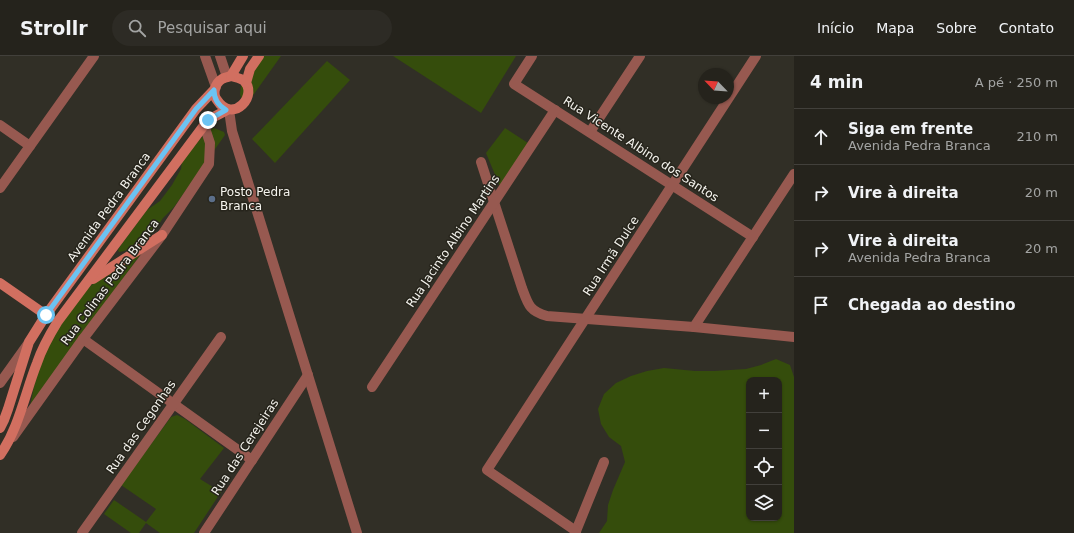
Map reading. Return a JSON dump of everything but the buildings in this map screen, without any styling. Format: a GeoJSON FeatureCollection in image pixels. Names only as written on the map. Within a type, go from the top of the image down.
{"type":"FeatureCollection","features":[{"type":"Feature","properties":{"kind":"main road"},"geometry":{"type":"LineString","coordinates":[[228,110],[221,107],[215,98],[215,89],[221,79],[229,76],[243,56]]}},
{"type":"Feature","properties":{"kind":"main road"},"geometry":{"type":"LineString","coordinates":[[246,83],[250,69],[259,56]]}},
{"type":"Feature","properties":{"kind":"main road"},"geometry":{"type":"LineString","coordinates":[[3,451],[14,428],[38,361],[58,321],[208,120],[228,110],[242,107],[248,98],[248,87],[246,83],[241,79],[229,76]]}},
{"type":"Feature","properties":{"kind":"main road","name":"Avenida Pedra Branca"},"geometry":{"type":"LineString","coordinates":[[0,428],[8,409],[29,342],[46,315],[196,109],[215,89]]}},
{"type":"Feature","properties":{"kind":"main road"},"geometry":{"type":"LineString","coordinates":[[88,282],[162,235]]}},
{"type":"Feature","properties":{"kind":"main road"},"geometry":{"type":"LineString","coordinates":[[0,282],[46,315]]}},
{"type":"Feature","properties":{"kind":"street"},"geometry":{"type":"LineString","coordinates":[[0,188],[94,56]]}},
{"type":"Feature","properties":{"kind":"street"},"geometry":{"type":"LineString","coordinates":[[205,56],[215,89]]}},
{"type":"Feature","properties":{"kind":"street"},"geometry":{"type":"LineString","coordinates":[[220,56],[229,76]]}},
{"type":"Feature","properties":{"kind":"street","name":"Rua Vicente Albino dos Santos"},"geometry":{"type":"LineString","coordinates":[[532,56],[514,84],[753,237]]}},
{"type":"Feature","properties":{"kind":"street"},"geometry":{"type":"LineString","coordinates":[[590,132],[640,56]]}},
{"type":"Feature","properties":{"kind":"street","name":"Rua Irmã Dulce"},"geometry":{"type":"LineString","coordinates":[[576,532],[487,470],[756,56]]}},
{"type":"Feature","properties":{"kind":"street"},"geometry":{"type":"LineString","coordinates":[[228,110],[232,131],[358,533]]}},
{"type":"Feature","properties":{"kind":"street","name":"Rua Jacinto Albino Martins"},"geometry":{"type":"LineString","coordinates":[[372,387],[555,110]]}},
{"type":"Feature","properties":{"kind":"street"},"geometry":{"type":"LineString","coordinates":[[0,125],[30,146]]}},
{"type":"Feature","properties":{"kind":"street","name":"Rua Colinas Pedra Branca"},"geometry":{"type":"LineString","coordinates":[[3,451],[83,339],[162,235],[209,164],[210,143],[204,125]]}},
{"type":"Feature","properties":{"kind":"street"},"geometry":{"type":"LineString","coordinates":[[481,162],[522,288],[529,306],[534,311],[547,316],[694,327],[794,338]]}},
{"type":"Feature","properties":{"kind":"street"},"geometry":{"type":"LineString","coordinates":[[694,327],[794,174]]}},
{"type":"Feature","properties":{"kind":"street","name":"Rua das Cegonhas"},"geometry":{"type":"LineString","coordinates":[[82,533],[221,337]]}},
{"type":"Feature","properties":{"kind":"street"},"geometry":{"type":"LineString","coordinates":[[83,339],[252,460]]}},
{"type":"Feature","properties":{"kind":"street","name":"Avenida Pedra Branca"},"geometry":{"type":"LineString","coordinates":[[0,383],[29,342]]}},
{"type":"Feature","properties":{"kind":"street","name":"Rua das Cerejeiras"},"geometry":{"type":"LineString","coordinates":[[204,533],[308,375]]}},
{"type":"Feature","properties":{"kind":"street"},"geometry":{"type":"LineString","coordinates":[[576,532],[604,462]]}},
{"type":"Feature","properties":{"kind":"green space"},"geometry":{"type":"Polygon","coordinates":[[[262,56],[281,56],[247,104],[243,104],[240,94],[241,86],[262,56]]]}},
{"type":"Feature","properties":{"kind":"green space"},"geometry":{"type":"Polygon","coordinates":[[[393,56],[516,56],[481,113],[393,56]]]}},
{"type":"Feature","properties":{"kind":"green space"},"geometry":{"type":"Polygon","coordinates":[[[327,61],[350,80],[275,163],[252,139],[327,61]]]}},
{"type":"Feature","properties":{"kind":"green space"},"geometry":{"type":"Polygon","coordinates":[[[214,128],[224,132],[225,135],[174,207],[163,218],[154,232],[131,249],[119,252],[118,250],[121,245],[147,210],[160,201],[172,185],[181,169],[182,161],[207,131],[214,128]]]}},
{"type":"Feature","properties":{"kind":"green space"},"geometry":{"type":"Polygon","coordinates":[[[505,128],[531,145],[501,189],[486,153],[505,128]]]}},
{"type":"Feature","properties":{"kind":"green space"},"geometry":{"type":"Polygon","coordinates":[[[139,253],[140,255],[30,407],[34,386],[43,358],[56,332],[85,291],[95,282],[139,253]]]}},
{"type":"Feature","properties":{"kind":"green space"},"geometry":{"type":"Polygon","coordinates":[[[776,359],[790,365],[794,377],[794,533],[599,533],[607,521],[608,505],[625,462],[621,446],[609,437],[601,424],[598,409],[604,394],[616,383],[631,376],[664,368],[695,371],[746,369],[776,359]]]}},
{"type":"Feature","properties":{"kind":"green space"},"geometry":{"type":"Polygon","coordinates":[[[177,415],[185,419],[224,448],[200,479],[221,492],[194,533],[160,533],[146,523],[139,533],[131,533],[104,514],[114,500],[146,522],[156,509],[121,485],[171,417],[177,415]]]}},
{"type":"Feature","properties":{"kind":"place","name":"Posto Pedra Branca"},"geometry":{"type":"Point","coordinates":[212,199]}},
{"type":"Feature","properties":{"kind":"route"},"geometry":{"type":"LineString","coordinates":[[46,315],[196,109],[214,90],[215,98],[221,107],[226,110],[208,120]]}}]}
